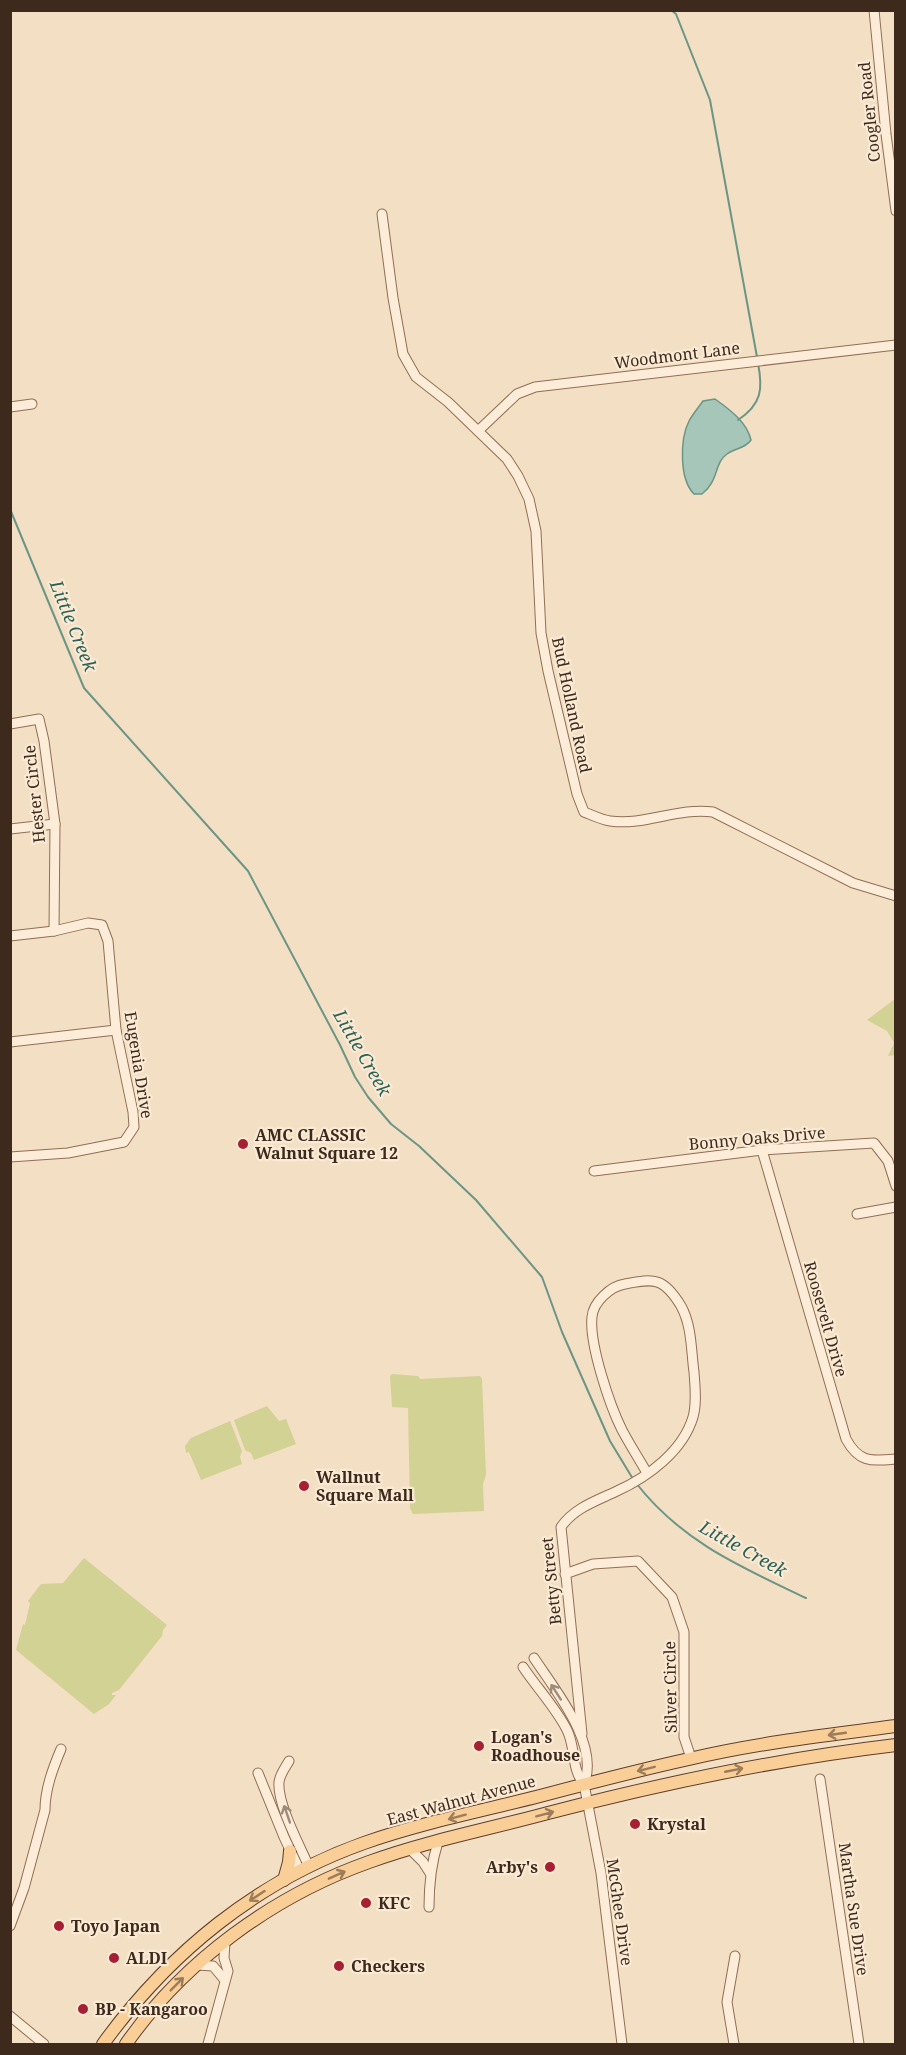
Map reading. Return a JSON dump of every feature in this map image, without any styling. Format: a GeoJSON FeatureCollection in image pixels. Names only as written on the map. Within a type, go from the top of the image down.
{"type":"FeatureCollection","features":[{"type":"Feature","properties":{"kind":"main road","name":"East Walnut Avenue"},"geometry":{"type":"LineString","coordinates":[[103,2044],[136,2000],[188,1947],[239,1908],[284,1880],[364,1843],[691,1758],[797,1739],[896,1726]]}},
{"type":"Feature","properties":{"kind":"main road","name":"East Walnut Avenue"},"geometry":{"type":"LineString","coordinates":[[126,2044],[156,2006],[197,1965],[225,1942],[266,1912],[302,1892],[370,1861],[589,1803],[752,1766],[896,1745]]}},
{"type":"Feature","properties":{"kind":"main road"},"geometry":{"type":"LineString","coordinates":[[284,1880],[288,1871],[290,1851]]}},
{"type":"Feature","properties":{"kind":"street","name":"Coogler Road"},"geometry":{"type":"LineString","coordinates":[[874,10],[896,211]]}},
{"type":"Feature","properties":{"kind":"street","name":"Bud Holland Road"},"geometry":{"type":"LineString","coordinates":[[382,214],[403,354],[416,377],[507,459],[529,499],[536,531],[541,633],[577,794],[584,812],[610,821],[642,820],[698,810],[713,812],[853,883],[896,896]]}},
{"type":"Feature","properties":{"kind":"street","name":"Woodmont Lane"},"geometry":{"type":"LineString","coordinates":[[478,431],[517,394],[535,387],[896,345]]}},
{"type":"Feature","properties":{"kind":"street"},"geometry":{"type":"LineString","coordinates":[[10,407],[32,404]]}},
{"type":"Feature","properties":{"kind":"street","name":"Hester Circle"},"geometry":{"type":"LineString","coordinates":[[10,724],[39,719],[44,741],[55,824],[54,931]]}},
{"type":"Feature","properties":{"kind":"street"},"geometry":{"type":"LineString","coordinates":[[10,829],[55,824]]}},
{"type":"Feature","properties":{"kind":"street","name":"Eugenia Drive"},"geometry":{"type":"LineString","coordinates":[[10,1157],[68,1153],[124,1142],[134,1127],[116,1030],[108,941],[102,926],[88,923],[54,931]]}},
{"type":"Feature","properties":{"kind":"street"},"geometry":{"type":"LineString","coordinates":[[10,936],[54,931]]}},
{"type":"Feature","properties":{"kind":"street"},"geometry":{"type":"LineString","coordinates":[[10,1042],[116,1030]]}},
{"type":"Feature","properties":{"kind":"street","name":"Bonny Oaks Drive"},"geometry":{"type":"LineString","coordinates":[[594,1171],[762,1150],[874,1143],[888,1161],[896,1186]]}},
{"type":"Feature","properties":{"kind":"street","name":"Roosevelt Drive"},"geometry":{"type":"LineString","coordinates":[[762,1150],[846,1439],[859,1456],[868,1460],[896,1459]]}},
{"type":"Feature","properties":{"kind":"street"},"geometry":{"type":"LineString","coordinates":[[857,1214],[896,1207]]}},
{"type":"Feature","properties":{"kind":"street","name":"Betty Street"},"geometry":{"type":"LineString","coordinates":[[584,1784],[588,1775],[561,1527],[579,1508],[626,1487],[647,1473],[662,1463],[687,1432],[693,1416],[696,1393],[688,1319],[671,1290],[652,1280],[621,1284],[604,1294],[592,1316],[595,1350],[604,1383],[622,1429],[647,1473]]}},
{"type":"Feature","properties":{"kind":"street","name":"Silver Circle"},"geometry":{"type":"LineString","coordinates":[[565,1574],[593,1564],[638,1561],[672,1597],[684,1632],[684,1737],[691,1758]]}},
{"type":"Feature","properties":{"kind":"street"},"geometry":{"type":"LineString","coordinates":[[534,1658],[582,1734]]}},
{"type":"Feature","properties":{"kind":"street"},"geometry":{"type":"LineString","coordinates":[[523,1667],[567,1729],[573,1748],[577,1776],[584,1784]]}},
{"type":"Feature","properties":{"kind":"street"},"geometry":{"type":"LineString","coordinates":[[10,1926],[24,1888],[45,1810],[53,1768],[61,1749]]}},
{"type":"Feature","properties":{"kind":"street"},"geometry":{"type":"LineString","coordinates":[[289,1761],[279,1780],[280,1795],[305,1869]]}},
{"type":"Feature","properties":{"kind":"street"},"geometry":{"type":"LineString","coordinates":[[258,1773],[290,1851],[305,1869]]}},
{"type":"Feature","properties":{"kind":"street","name":"Martha Sue Drive"},"geometry":{"type":"LineString","coordinates":[[820,1779],[859,2044]]}},
{"type":"Feature","properties":{"kind":"street","name":"McGhee Drive"},"geometry":{"type":"LineString","coordinates":[[584,1784],[602,1873],[622,2044]]}},
{"type":"Feature","properties":{"kind":"street"},"geometry":{"type":"LineString","coordinates":[[429,1907],[430,1873],[438,1842]]}},
{"type":"Feature","properties":{"kind":"street"},"geometry":{"type":"LineString","coordinates":[[410,1849],[430,1873]]}},
{"type":"Feature","properties":{"kind":"street"},"geometry":{"type":"LineString","coordinates":[[208,2044],[228,1971],[224,1958],[225,1942]]}},
{"type":"Feature","properties":{"kind":"street"},"geometry":{"type":"LineString","coordinates":[[734,2044],[727,2002],[735,1956]]}},
{"type":"Feature","properties":{"kind":"street"},"geometry":{"type":"LineString","coordinates":[[197,1965],[213,1966],[224,1979]]}},
{"type":"Feature","properties":{"kind":"street"},"geometry":{"type":"LineString","coordinates":[[10,2016],[44,2044]]}},
{"type":"Feature","properties":{"kind":"shaded area"},"geometry":{"type":"Polygon","coordinates":[[[715,399],[742,422],[751,440],[723,458],[707,489],[702,494],[694,494],[683,469],[684,438],[689,421],[703,401],[715,399]]]}},
{"type":"Feature","properties":{"kind":"shaded area"},"geometry":{"type":"Polygon","coordinates":[[[895,999],[895,1055],[888,1056],[894,1043],[887,1031],[867,1020],[895,999]]]}},
{"type":"Feature","properties":{"kind":"shaded area"},"geometry":{"type":"Polygon","coordinates":[[[392,1374],[418,1376],[420,1379],[480,1376],[482,1379],[486,1475],[483,1484],[484,1511],[413,1514],[410,1508],[408,1408],[392,1407],[390,1376],[392,1374]]]}},
{"type":"Feature","properties":{"kind":"shaded area"},"geometry":{"type":"Polygon","coordinates":[[[267,1406],[279,1421],[286,1419],[296,1444],[254,1460],[251,1453],[245,1450],[234,1420],[267,1406]]]}},
{"type":"Feature","properties":{"kind":"shaded area"},"geometry":{"type":"Polygon","coordinates":[[[230,1421],[242,1451],[240,1457],[242,1464],[201,1480],[189,1452],[186,1453],[185,1446],[191,1438],[230,1421]]]}},
{"type":"Feature","properties":{"kind":"shaded area"},"geometry":{"type":"Polygon","coordinates":[[[84,1558],[167,1625],[162,1636],[119,1690],[112,1693],[116,1695],[109,1704],[94,1714],[16,1650],[23,1624],[25,1625],[30,1603],[28,1601],[41,1584],[63,1583],[84,1558]]]}},
{"type":"Feature","properties":{"kind":"waterway"},"geometry":{"type":"LineString","coordinates":[[671,10],[676,14],[710,100],[757,357]]}},
{"type":"Feature","properties":{"kind":"waterway"},"geometry":{"type":"LineString","coordinates":[[738,420],[752,408],[759,395],[758,363]]}},
{"type":"Feature","properties":{"kind":"waterway","name":"Little Creek"},"geometry":{"type":"LineString","coordinates":[[10,509],[84,688],[248,871],[355,1077],[368,1097],[391,1124],[419,1146],[476,1200],[542,1277],[562,1332],[610,1441],[633,1479]]}},
{"type":"Feature","properties":{"kind":"waterway","name":"Little Creek"},"geometry":{"type":"LineString","coordinates":[[636,1483],[654,1504],[693,1537],[736,1564],[806,1598]]}},
{"type":"Feature","properties":{"kind":"place","name":"AMC CLASSIC Walnut Square 12"},"geometry":{"type":"Point","coordinates":[243,1144]}},
{"type":"Feature","properties":{"kind":"place","name":"Wallnut Square Mall"},"geometry":{"type":"Point","coordinates":[304,1486]}},
{"type":"Feature","properties":{"kind":"place","name":"Logan's Roadhouse"},"geometry":{"type":"Point","coordinates":[479,1746]}},
{"type":"Feature","properties":{"kind":"place","name":"Krystal"},"geometry":{"type":"Point","coordinates":[635,1824]}},
{"type":"Feature","properties":{"kind":"place","name":"Arby's"},"geometry":{"type":"Point","coordinates":[550,1867]}},
{"type":"Feature","properties":{"kind":"place","name":"KFC"},"geometry":{"type":"Point","coordinates":[366,1903]}},
{"type":"Feature","properties":{"kind":"place","name":"Toyo Japan"},"geometry":{"type":"Point","coordinates":[59,1926]}},
{"type":"Feature","properties":{"kind":"place","name":"ALDI"},"geometry":{"type":"Point","coordinates":[114,1958]}},
{"type":"Feature","properties":{"kind":"place","name":"Checkers"},"geometry":{"type":"Point","coordinates":[339,1966]}},
{"type":"Feature","properties":{"kind":"place","name":"BP - Kangaroo"},"geometry":{"type":"Point","coordinates":[83,2009]}}]}
